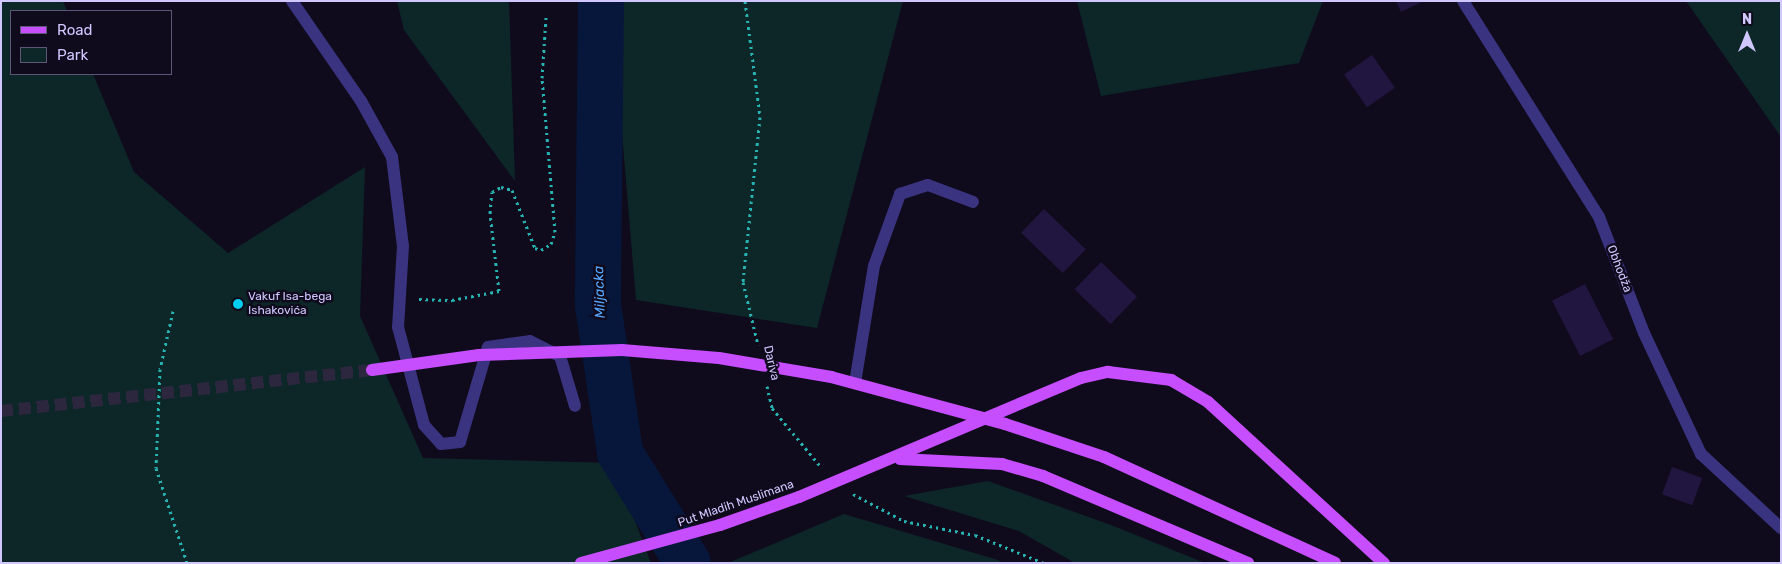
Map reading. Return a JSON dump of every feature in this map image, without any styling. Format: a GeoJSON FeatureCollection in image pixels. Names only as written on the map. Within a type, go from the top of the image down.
{"type":"FeatureCollection","features":[{"type":"Feature","properties":{"kind":"main road"},"geometry":{"type":"LineString","coordinates":[[372,370],[541,351],[622,350],[719,358],[831,377],[1040,434],[1104,457],[1335,563]]}},
{"type":"Feature","properties":{"kind":"main road","name":"Put Mladih Muslimana"},"geometry":{"type":"LineString","coordinates":[[581,563],[720,525],[895,458],[1052,391],[1108,372],[1171,380],[1208,402],[1384,563]]}},
{"type":"Feature","properties":{"kind":"main road"},"geometry":{"type":"LineString","coordinates":[[895,458],[1002,464],[1043,476],[1248,563]]}},
{"type":"Feature","properties":{"kind":"street"},"geometry":{"type":"LineString","coordinates":[[292,1],[361,101],[392,157],[403,246],[398,297],[398,327],[424,424],[441,444],[460,442],[488,347],[530,341],[560,356],[575,406]]}},
{"type":"Feature","properties":{"kind":"street","name":"Obhodža"},"geometry":{"type":"LineString","coordinates":[[1463,1],[1599,217],[1644,333],[1701,454],[1781,528]]}},
{"type":"Feature","properties":{"kind":"street"},"geometry":{"type":"LineString","coordinates":[[855,383],[874,266],[900,194],[928,185],[974,202]]}},
{"type":"Feature","properties":{"kind":"path","name":"Dariva"},"geometry":{"type":"LineString","coordinates":[[746,1],[760,117],[744,282],[759,350]]}},
{"type":"Feature","properties":{"kind":"path"},"geometry":{"type":"LineString","coordinates":[[398,297],[452,300],[499,291],[490,214],[492,192],[501,187],[512,190],[535,248],[541,250],[551,244],[555,232],[542,78],[546,17]]}},
{"type":"Feature","properties":{"kind":"path"},"geometry":{"type":"LineString","coordinates":[[173,311],[160,369],[156,468],[187,563]]}},
{"type":"Feature","properties":{"kind":"path","name":"Dariva"},"geometry":{"type":"LineString","coordinates":[[765,378],[772,408],[825,471]]}},
{"type":"Feature","properties":{"kind":"path"},"geometry":{"type":"LineString","coordinates":[[845,490],[904,521],[975,535],[1044,563]]}},
{"type":"Feature","properties":{"kind":"green space"},"geometry":{"type":"Polygon","coordinates":[[[1,1],[63,1],[67,10],[10,10],[10,75],[93,75],[134,172],[228,253],[365,167],[360,316],[423,458],[613,463],[651,563],[1,563],[1,1]]]}},
{"type":"Feature","properties":{"kind":"green space"},"geometry":{"type":"Polygon","coordinates":[[[397,1],[509,1],[515,181],[404,30],[397,1]]]}},
{"type":"Feature","properties":{"kind":"green space"},"geometry":{"type":"Polygon","coordinates":[[[611,1],[903,1],[817,328],[636,300],[611,1]]]}},
{"type":"Feature","properties":{"kind":"green space"},"geometry":{"type":"Polygon","coordinates":[[[1077,1],[1323,1],[1299,63],[1101,96],[1077,1]]]}},
{"type":"Feature","properties":{"kind":"green space"},"geometry":{"type":"Polygon","coordinates":[[[1686,1],[1781,1],[1781,137],[1686,1]]]}},
{"type":"Feature","properties":{"kind":"green space"},"geometry":{"type":"Polygon","coordinates":[[[988,481],[1111,525],[1205,563],[1075,563],[1019,531],[904,496],[988,481]]]}},
{"type":"Feature","properties":{"kind":"green space"},"geometry":{"type":"Polygon","coordinates":[[[844,514],[998,560],[1002,563],[728,563],[844,514]]]}},
{"type":"Feature","properties":{"kind":"building"},"geometry":{"type":"Polygon","coordinates":[[[1396,1],[1424,1],[1401,12],[1396,1]]]}},
{"type":"Feature","properties":{"kind":"building"},"geometry":{"type":"Polygon","coordinates":[[[1372,55],[1395,88],[1367,107],[1344,75],[1372,55]]]}},
{"type":"Feature","properties":{"kind":"building"},"geometry":{"type":"Polygon","coordinates":[[[1044,209],[1086,249],[1063,273],[1021,233],[1044,209]]]}},
{"type":"Feature","properties":{"kind":"building"},"geometry":{"type":"Polygon","coordinates":[[[1101,262],[1137,297],[1111,324],[1075,289],[1101,262]]]}},
{"type":"Feature","properties":{"kind":"building"},"geometry":{"type":"Polygon","coordinates":[[[1585,284],[1613,339],[1580,356],[1552,301],[1585,284]]]}},
{"type":"Feature","properties":{"kind":"building"},"geometry":{"type":"Polygon","coordinates":[[[1672,467],[1702,478],[1692,505],[1662,494],[1672,467]]]}},
{"type":"Feature","properties":{"kind":"waterway","name":"Miljacka"},"geometry":{"type":"LineString","coordinates":[[601,1],[598,305],[620,453],[688,563]]}},
{"type":"Feature","properties":{"kind":"tunnel"},"geometry":{"type":"LineString","coordinates":[[1,411],[372,370]]}},
{"type":"Feature","properties":{"kind":"place","name":"Vakuf Isa-bega Ishakovića"},"geometry":{"type":"Point","coordinates":[238,304]}}]}
